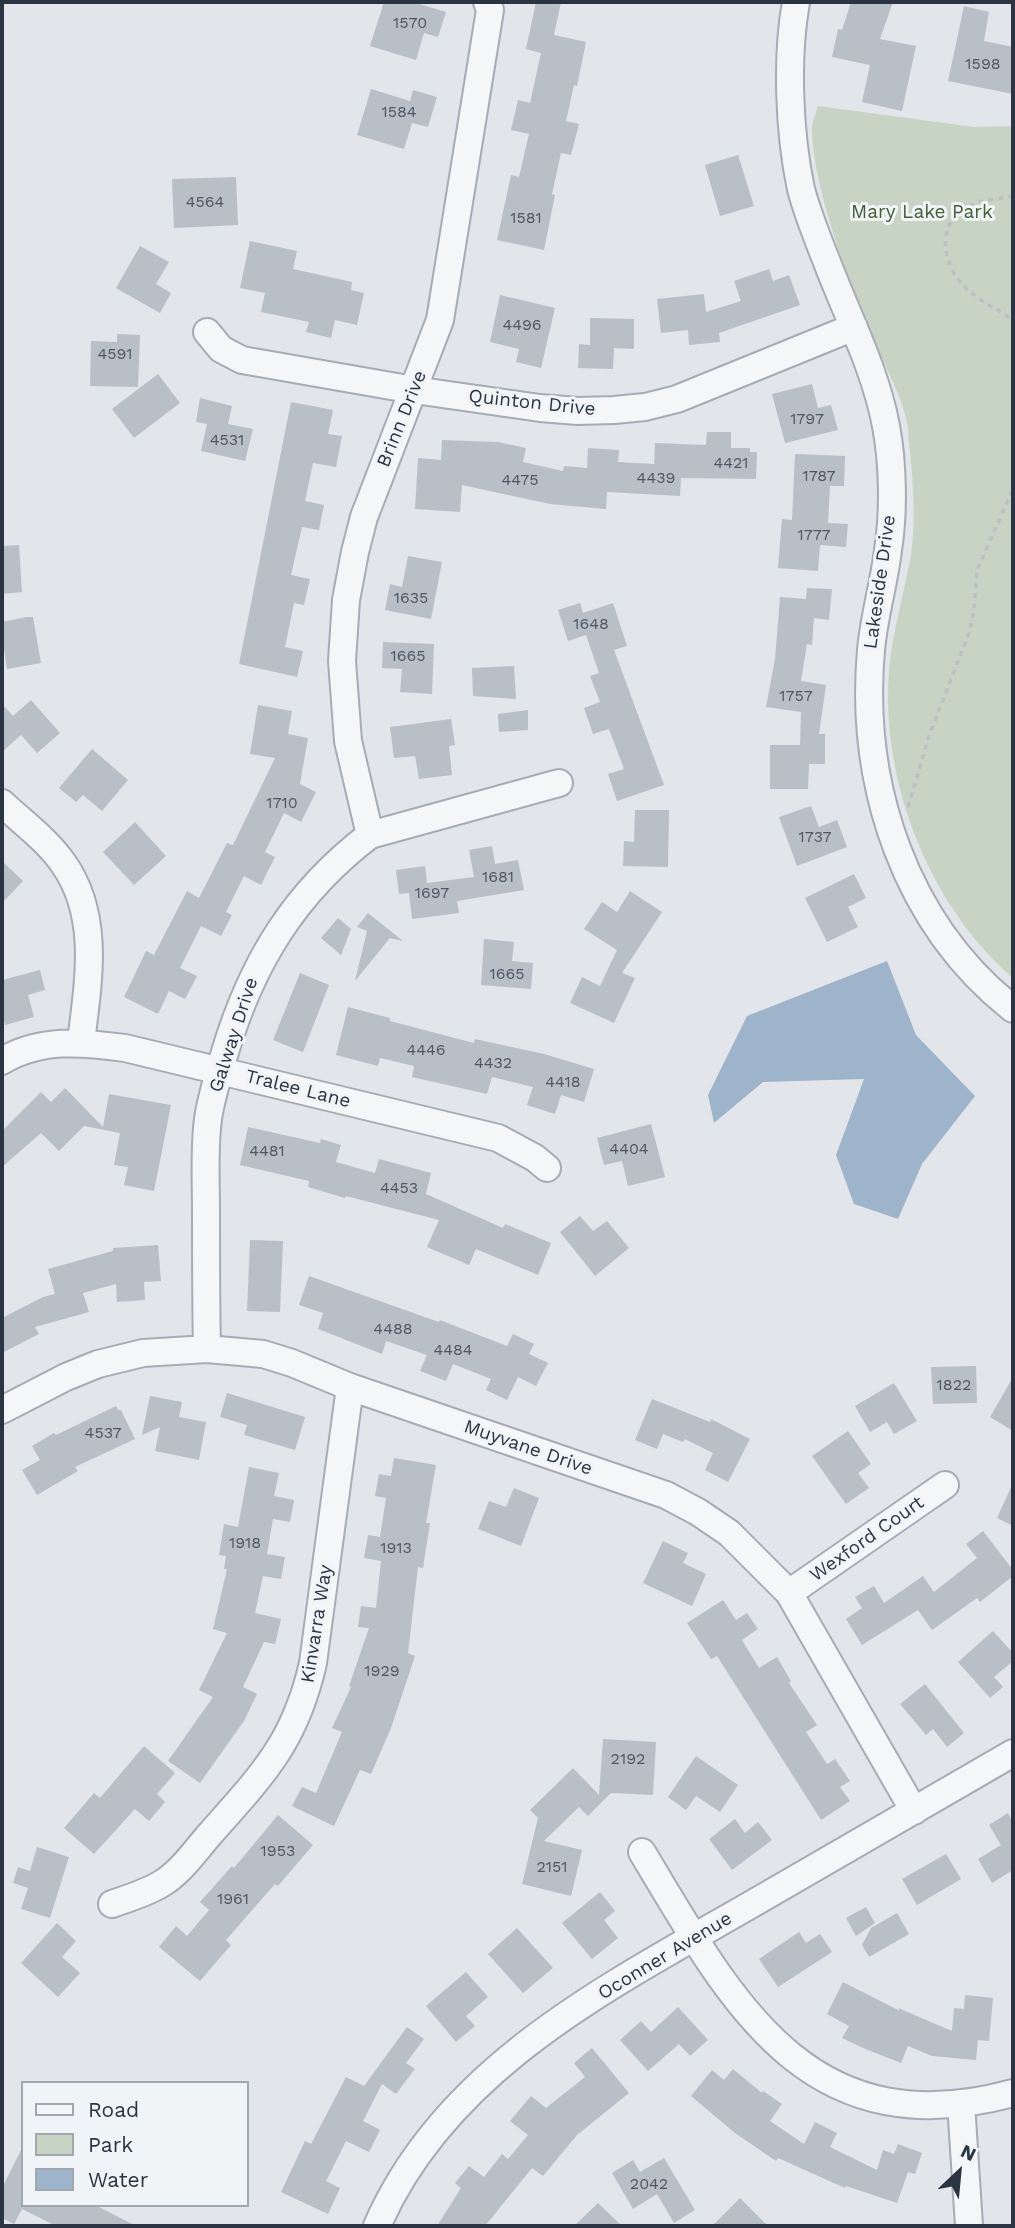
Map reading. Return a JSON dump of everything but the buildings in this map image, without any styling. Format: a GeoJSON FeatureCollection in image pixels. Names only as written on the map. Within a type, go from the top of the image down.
{"type":"FeatureCollection","features":[{"type":"Feature","properties":{"kind":"street","name":"Brinn Drive"},"geometry":{"type":"LineString","coordinates":[[370,835],[348,741],[342,633],[355,552],[364,517],[440,320],[490,10],[487,2]]}},
{"type":"Feature","properties":{"kind":"street","name":"Lakeside Drive"},"geometry":{"type":"LineString","coordinates":[[796,2],[790,71],[794,153],[802,192],[882,406],[888,440],[891,505],[888,549],[873,638],[868,692],[878,789],[898,854],[929,917],[967,966],[993,994],[1013,1009]]}},
{"type":"Feature","properties":{"kind":"street","name":"Quinton Drive"},"geometry":{"type":"LineString","coordinates":[[207,332],[221,349],[242,360],[414,390],[565,410],[614,410],[645,407],[689,395],[854,327]]}},
{"type":"Feature","properties":{"kind":"street","name":"Galway Drive"},"geometry":{"type":"LineString","coordinates":[[207,1349],[208,1119],[234,1024],[256,970],[278,931],[303,897],[350,850],[370,835],[559,783]]}},
{"type":"Feature","properties":{"kind":"street"},"geometry":{"type":"LineString","coordinates":[[2,803],[52,849],[72,876],[80,899],[89,941],[89,974],[81,1042]]}},
{"type":"Feature","properties":{"kind":"street","name":"Tralee Lane"},"geometry":{"type":"LineString","coordinates":[[2,1061],[42,1045],[81,1042],[125,1048],[498,1138],[535,1158],[547,1168]]}},
{"type":"Feature","properties":{"kind":"street","name":"Muyvane Drive"},"geometry":{"type":"LineString","coordinates":[[2,1410],[98,1363],[143,1353],[207,1349],[263,1354],[349,1387],[666,1495],[729,1533],[789,1593],[914,1811]]}},
{"type":"Feature","properties":{"kind":"street","name":"Kinvarra Way"},"geometry":{"type":"LineString","coordinates":[[112,1905],[145,1892],[173,1875],[257,1781],[279,1753],[295,1723],[306,1694],[313,1663],[349,1387]]}},
{"type":"Feature","properties":{"kind":"street","name":"Wexford Court"},"geometry":{"type":"LineString","coordinates":[[789,1593],[945,1485]]}},
{"type":"Feature","properties":{"kind":"street","name":"Oconner Avenue"},"geometry":{"type":"LineString","coordinates":[[377,2226],[406,2172],[436,2130],[472,2089],[546,2029],[693,1938],[1013,1753]]}},
{"type":"Feature","properties":{"kind":"street"},"geometry":{"type":"LineString","coordinates":[[642,1852],[693,1938],[746,2013],[787,2054],[818,2075],[838,2086],[873,2098],[914,2104],[961,2103],[1013,2093]]}},
{"type":"Feature","properties":{"kind":"street"},"geometry":{"type":"LineString","coordinates":[[961,2103],[969,2226]]}},
{"type":"Feature","properties":{"kind":"path"},"geometry":{"type":"LineString","coordinates":[[1013,196],[977,202],[964,208],[951,220],[944,241],[948,260],[958,279],[968,290],[1013,320]]}},
{"type":"Feature","properties":{"kind":"path"},"geometry":{"type":"LineString","coordinates":[[907,811],[926,744],[969,633],[974,611],[977,570],[1013,489]]}},
{"type":"Feature","properties":{"kind":"green space","name":"Mary Lake Park"},"geometry":{"type":"Polygon","coordinates":[[[818,106],[974,127],[1013,126],[1013,978],[982,947],[955,911],[932,872],[913,830],[899,786],[891,742],[888,697],[895,628],[913,542],[908,428],[898,393],[855,295],[826,211],[814,156],[812,132],[818,106]]]}},
{"type":"Feature","properties":{"kind":"water"},"geometry":{"type":"Polygon","coordinates":[[[887,961],[916,1035],[975,1096],[922,1164],[898,1219],[854,1204],[836,1155],[864,1079],[763,1082],[714,1123],[708,1095],[747,1016],[887,961]]]}}]}
